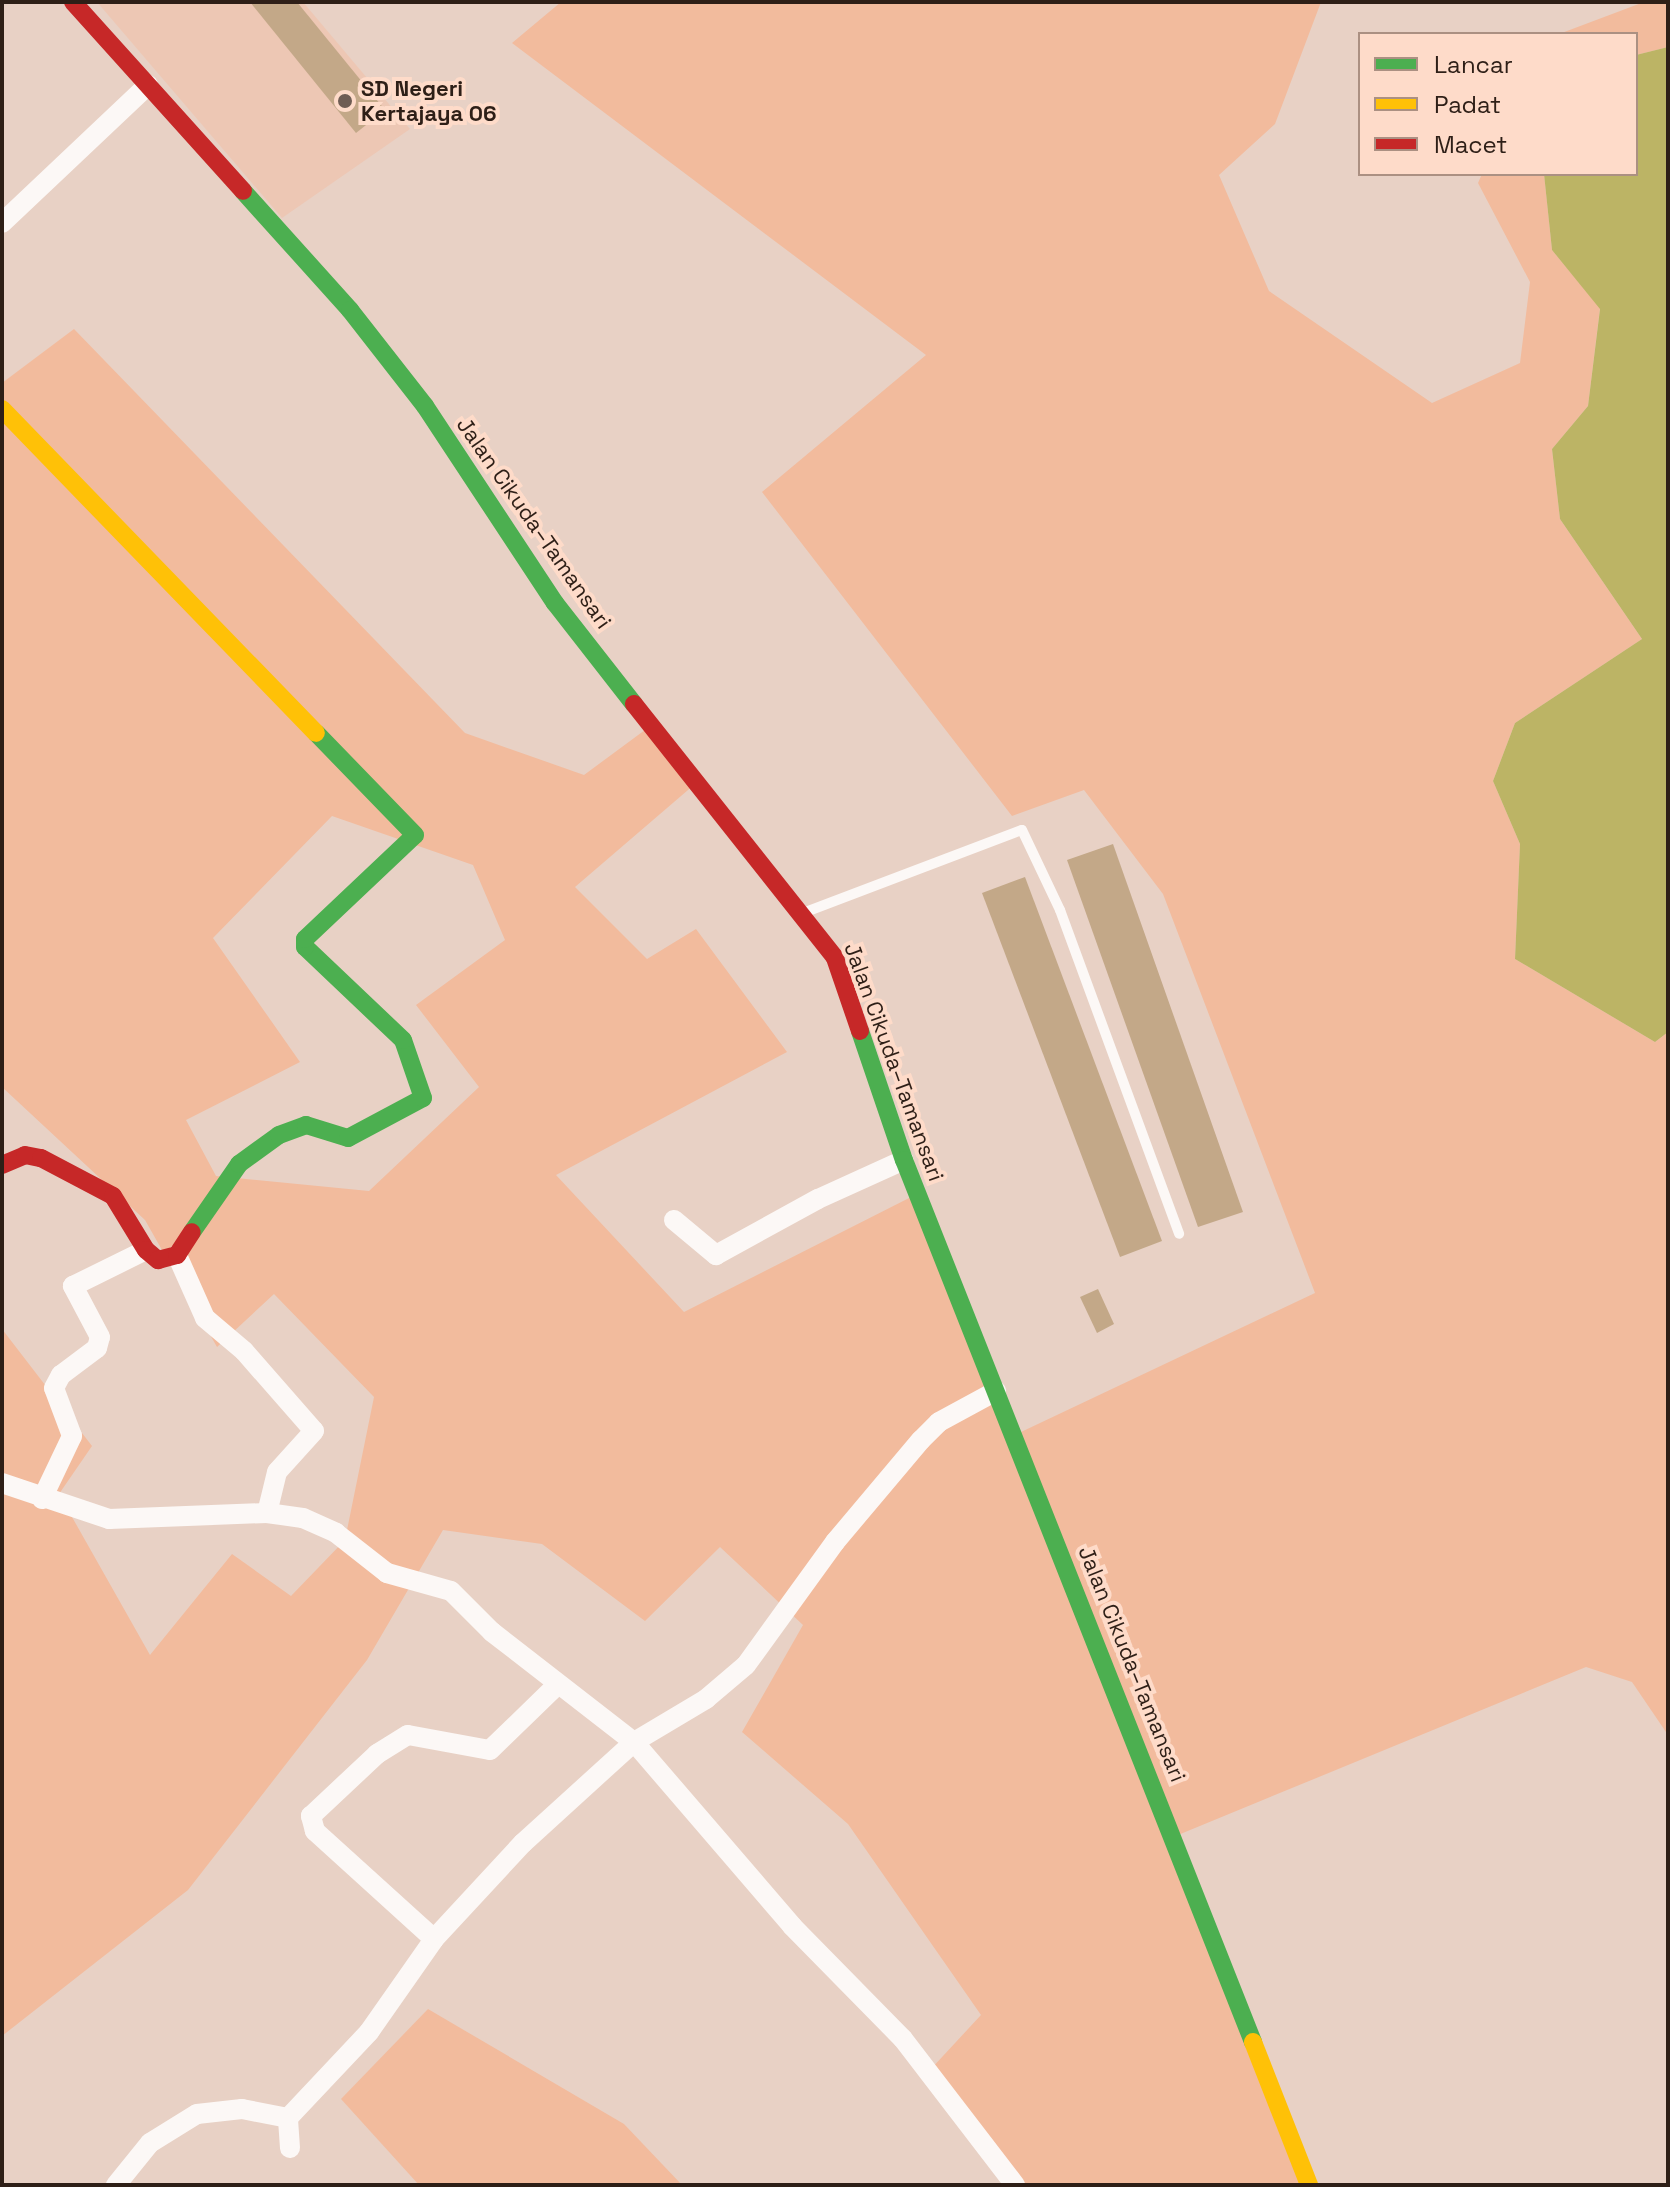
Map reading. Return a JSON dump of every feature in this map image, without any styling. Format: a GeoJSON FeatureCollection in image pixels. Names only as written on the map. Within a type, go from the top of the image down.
{"type":"FeatureCollection","features":[{"type":"Feature","properties":{"kind":"street","name":"Jalan Cikuda–Tamansari"},"geometry":{"type":"LineString","coordinates":[[73,2],[350,310],[425,406],[555,603],[803,913],[835,958],[904,1160],[1309,2185]]}},
{"type":"Feature","properties":{"kind":"street"},"geometry":{"type":"LineString","coordinates":[[2,223],[148,85]]}},
{"type":"Feature","properties":{"kind":"street"},"geometry":{"type":"LineString","coordinates":[[2,409],[415,835],[305,939],[305,947],[340,985],[403,1040],[423,1098],[348,1138],[306,1125],[279,1135],[239,1164],[177,1255],[158,1260],[146,1250],[113,1196],[41,1158],[25,1155],[2,1165]]}},
{"type":"Feature","properties":{"kind":"street"},"geometry":{"type":"LineString","coordinates":[[674,1220],[716,1255],[818,1199],[904,1160]]}},
{"type":"Feature","properties":{"kind":"street"},"geometry":{"type":"LineString","coordinates":[[42,1499],[72,1436],[54,1388],[61,1375],[97,1348],[100,1337],[73,1286],[146,1250]]}},
{"type":"Feature","properties":{"kind":"street"},"geometry":{"type":"LineString","coordinates":[[177,1255],[205,1318],[244,1351],[314,1431],[277,1472],[267,1513]]}},
{"type":"Feature","properties":{"kind":"street"},"geometry":{"type":"LineString","coordinates":[[290,2148],[288,2118],[369,2032],[434,1939],[523,1843],[634,1742],[706,1699],[746,1665],[835,1542],[921,1440],[939,1422],[996,1391]]}},
{"type":"Feature","properties":{"kind":"street"},"geometry":{"type":"LineString","coordinates":[[2,1483],[42,1499],[109,1519],[267,1513],[303,1518],[336,1533],[387,1573],[451,1591],[557,1685],[634,1742],[792,1926],[903,2039],[1015,2185]]}},
{"type":"Feature","properties":{"kind":"street"},"geometry":{"type":"LineString","coordinates":[[434,1939],[315,1831],[311,1816],[365,1764],[408,1735],[490,1750],[557,1685]]}},
{"type":"Feature","properties":{"kind":"street"},"geometry":{"type":"LineString","coordinates":[[116,2185],[150,2143],[197,2114],[242,2109],[288,2118]]}},
{"type":"Feature","properties":{"kind":"lane"},"geometry":{"type":"LineString","coordinates":[[803,913],[1022,830],[1060,910],[1179,1234]]}},
{"type":"Feature","properties":{"kind":"shaded area"},"geometry":{"type":"Polygon","coordinates":[[[97,2],[303,2],[410,129],[282,218],[97,2]]]}},
{"type":"Feature","properties":{"kind":"shaded area"},"geometry":{"type":"Polygon","coordinates":[[[561,2],[1321,2],[1275,124],[1219,175],[1269,291],[1432,403],[1520,363],[1530,282],[1478,183],[1481,176],[1544,176],[1552,250],[1600,308],[1588,406],[1552,449],[1560,519],[1642,639],[1515,723],[1493,781],[1520,844],[1515,959],[1655,1042],[1668,1032],[1668,1735],[1632,1682],[1586,1667],[1178,1835],[1310,2185],[1020,2185],[930,2070],[981,2015],[848,1824],[742,1732],[803,1625],[720,1547],[645,1621],[542,1544],[443,1530],[367,1660],[188,1890],[2,2036],[2,1329],[92,1446],[59,1494],[150,1655],[232,1554],[291,1596],[345,1540],[374,1397],[274,1294],[217,1347],[145,1220],[2,1087],[2,383],[74,329],[465,733],[584,775],[649,727],[695,784],[575,887],[647,959],[696,929],[787,1052],[556,1175],[684,1312],[917,1194],[1021,1432],[1315,1293],[1163,894],[1084,790],[1012,816],[762,492],[926,355],[512,43],[561,2]],[[332,816],[213,938],[300,1062],[186,1120],[216,1176],[369,1191],[479,1087],[416,1005],[505,940],[473,865],[332,816]]]}},
{"type":"Feature","properties":{"kind":"shaded area"},"geometry":{"type":"Polygon","coordinates":[[[1644,2],[1668,2],[1668,47],[1638,54],[1638,32],[1564,32],[1644,2]]]}},
{"type":"Feature","properties":{"kind":"shaded area"},"geometry":{"type":"Polygon","coordinates":[[[1668,47],[1668,1032],[1655,1042],[1515,959],[1520,844],[1493,781],[1515,723],[1642,639],[1560,519],[1552,449],[1588,406],[1600,309],[1552,250],[1544,176],[1638,176],[1638,54],[1668,47]]]}},
{"type":"Feature","properties":{"kind":"shaded area"},"geometry":{"type":"Polygon","coordinates":[[[428,2009],[624,2124],[682,2185],[419,2185],[341,2099],[428,2009]]]}},
{"type":"Feature","properties":{"kind":"building"},"geometry":{"type":"Polygon","coordinates":[[[250,2],[297,2],[385,110],[356,133],[250,2]]]}},
{"type":"Feature","properties":{"kind":"building"},"geometry":{"type":"Polygon","coordinates":[[[1113,844],[1243,1212],[1198,1227],[1067,860],[1113,844]]]}},
{"type":"Feature","properties":{"kind":"building"},"geometry":{"type":"Polygon","coordinates":[[[1025,877],[1162,1241],[1120,1257],[982,893],[1025,877]]]}},
{"type":"Feature","properties":{"kind":"building"},"geometry":{"type":"Polygon","coordinates":[[[1098,1289],[1114,1324],[1097,1333],[1080,1297],[1098,1289]]]}},
{"type":"Feature","properties":{"kind":"traffic: fast"},"geometry":{"type":"LineString","coordinates":[[243,191],[350,310],[425,406],[555,603],[634,704]]}},
{"type":"Feature","properties":{"kind":"traffic: fast"},"geometry":{"type":"LineString","coordinates":[[192,1232],[239,1164],[279,1135],[306,1125],[348,1138],[423,1098],[403,1040],[305,947],[305,939],[415,835],[316,733]]}},
{"type":"Feature","properties":{"kind":"traffic: fast"},"geometry":{"type":"LineString","coordinates":[[860,1031],[904,1160],[1253,2042]]}},
{"type":"Feature","properties":{"kind":"traffic: slow"},"geometry":{"type":"LineString","coordinates":[[2,409],[316,733]]}},
{"type":"Feature","properties":{"kind":"traffic: slow"},"geometry":{"type":"LineString","coordinates":[[1253,2042],[1309,2185]]}},
{"type":"Feature","properties":{"kind":"traffic: jam"},"geometry":{"type":"LineString","coordinates":[[73,2],[243,191]]}},
{"type":"Feature","properties":{"kind":"traffic: jam"},"geometry":{"type":"LineString","coordinates":[[634,704],[835,958],[860,1031]]}},
{"type":"Feature","properties":{"kind":"traffic: jam"},"geometry":{"type":"LineString","coordinates":[[2,1165],[25,1155],[41,1158],[113,1196],[146,1250],[158,1260],[177,1255],[192,1232]]}},
{"type":"Feature","properties":{"kind":"place","name":"SD Negeri Kertajaya 06"},"geometry":{"type":"Point","coordinates":[345,101]}}]}
